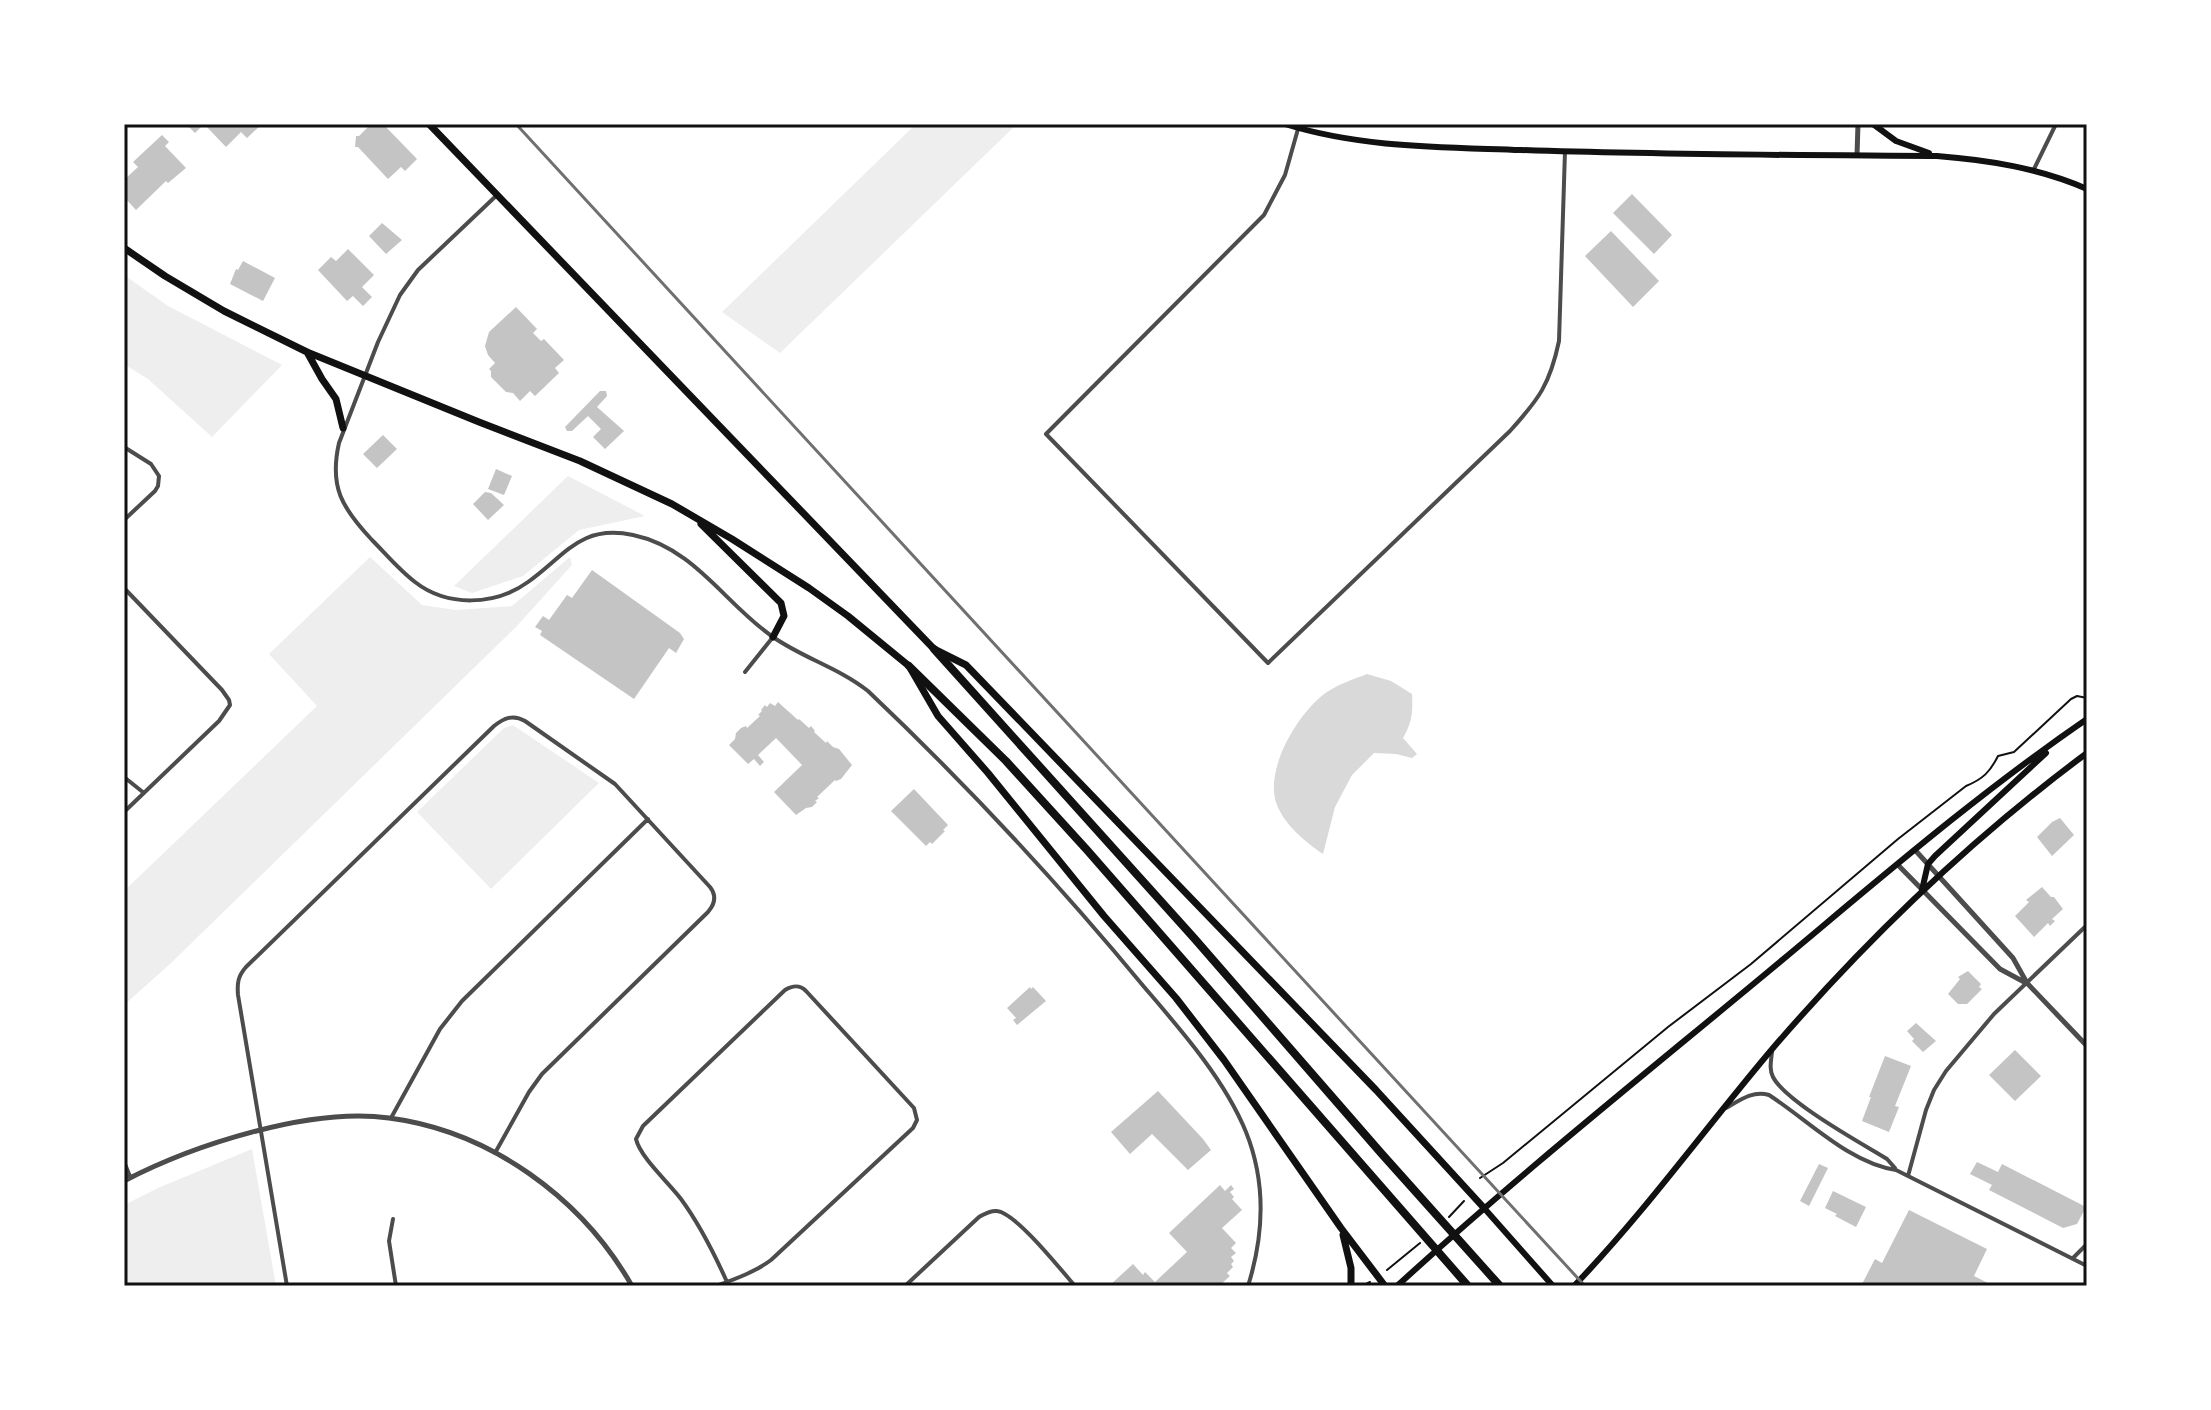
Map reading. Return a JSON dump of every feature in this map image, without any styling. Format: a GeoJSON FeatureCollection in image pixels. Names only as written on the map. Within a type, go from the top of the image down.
{"type":"FeatureCollection","features":[{"type":"Feature","properties":{"kind":"highway"},"geometry":{"type":"LineString","coordinates":[[429,124],[934,649],[1194,938],[1500,1286]]}},
{"type":"Feature","properties":{"kind":"highway"},"geometry":{"type":"LineString","coordinates":[[124,248],[224,311],[307,352],[580,461],[643,490],[732,539],[828,602],[909,666],[1006,761],[1468,1286]]}},
{"type":"Feature","properties":{"kind":"highway"},"geometry":{"type":"LineString","coordinates":[[307,352],[336,399],[343,428]]}},
{"type":"Feature","properties":{"kind":"highway"},"geometry":{"type":"LineString","coordinates":[[694,517],[781,603],[784,616],[773,637]]}},
{"type":"Feature","properties":{"kind":"highway"},"geometry":{"type":"LineString","coordinates":[[934,649],[966,665],[1376,1090],[1484,1208]]}},
{"type":"Feature","properties":{"kind":"highway"},"geometry":{"type":"LineString","coordinates":[[909,666],[938,716],[1196,1023],[1385,1286]]}},
{"type":"Feature","properties":{"kind":"highway"},"geometry":{"type":"LineString","coordinates":[[1341,1228],[1351,1268],[1351,1286]]}},
{"type":"Feature","properties":{"kind":"highway"},"geometry":{"type":"LineString","coordinates":[[1454,1270],[1462,1286]]}},
{"type":"Feature","properties":{"kind":"main road"},"geometry":{"type":"LineString","coordinates":[[1285,124],[1332,135],[1413,146],[1972,158],[2033,171],[2087,189]]}},
{"type":"Feature","properties":{"kind":"main road"},"geometry":{"type":"LineString","coordinates":[[1873,124],[1904,145],[1937,156]]}},
{"type":"Feature","properties":{"kind":"main road"},"geometry":{"type":"LineString","coordinates":[[1397,1286],[1495,1197],[1915,850],[2087,719]]}},
{"type":"Feature","properties":{"kind":"main road"},"geometry":{"type":"LineString","coordinates":[[1922,890],[1928,864],[2069,732]]}},
{"type":"Feature","properties":{"kind":"main road"},"geometry":{"type":"LineString","coordinates":[[1574,1286],[1626,1231],[1772,1049],[1845,969],[1938,875],[2008,814],[2087,753]]}},
{"type":"Feature","properties":{"kind":"main road"},"geometry":{"type":"LineString","coordinates":[[1484,1208],[1553,1286]]}},
{"type":"Feature","properties":{"kind":"street"},"geometry":{"type":"LineString","coordinates":[[1857,155],[1858,124]]}},
{"type":"Feature","properties":{"kind":"street"},"geometry":{"type":"LineString","coordinates":[[2033,171],[2056,124]]}},
{"type":"Feature","properties":{"kind":"street"},"geometry":{"type":"LineString","coordinates":[[1298,128],[1285,175],[1264,215],[1046,434],[1268,663],[1510,431],[1543,390],[1559,341],[1565,151]]}},
{"type":"Feature","properties":{"kind":"street"},"geometry":{"type":"LineString","coordinates":[[497,195],[438,250],[407,285],[392,308],[343,428],[336,453],[336,486],[344,506],[359,527],[423,588],[461,601],[503,595],[529,581],[570,546],[597,535],[624,534],[653,542],[686,560],[710,578],[773,637],[850,678],[868,691],[993,818],[1118,955],[1211,1072],[1241,1121],[1259,1183],[1259,1238],[1248,1286]]}},
{"type":"Feature","properties":{"kind":"street"},"geometry":{"type":"LineString","coordinates":[[124,447],[151,464],[158,471],[159,482],[155,491],[124,520]]}},
{"type":"Feature","properties":{"kind":"street"},"geometry":{"type":"LineString","coordinates":[[124,588],[222,690],[230,705],[219,721],[124,812]]}},
{"type":"Feature","properties":{"kind":"street"},"geometry":{"type":"LineString","coordinates":[[745,672],[773,637]]}},
{"type":"Feature","properties":{"kind":"street"},"geometry":{"type":"LineString","coordinates":[[287,1286],[238,980],[246,967],[483,737],[499,722],[510,717],[525,721],[615,784],[710,887],[715,898],[710,909],[542,1074],[495,1153]]}},
{"type":"Feature","properties":{"kind":"street"},"geometry":{"type":"LineString","coordinates":[[124,777],[144,793]]}},
{"type":"Feature","properties":{"kind":"street"},"geometry":{"type":"LineString","coordinates":[[391,1118],[440,1029],[462,1001],[648,819]]}},
{"type":"Feature","properties":{"kind":"street"},"geometry":{"type":"LineString","coordinates":[[1915,850],[2013,958],[2027,983],[2087,1046]]}},
{"type":"Feature","properties":{"kind":"street"},"geometry":{"type":"LineString","coordinates":[[1898,865],[2000,969],[2027,983]]}},
{"type":"Feature","properties":{"kind":"street"},"geometry":{"type":"LineString","coordinates":[[1908,1176],[1923,1120],[1940,1080],[1982,1028],[2087,925]]}},
{"type":"Feature","properties":{"kind":"street"},"geometry":{"type":"LineString","coordinates":[[716,1286],[727,1282],[753,1271],[771,1260],[913,1128],[917,1120],[914,1108],[806,991],[796,986],[785,990],[752,1021],[643,1126],[636,1139],[641,1151],[698,1224],[727,1282]]}},
{"type":"Feature","properties":{"kind":"street"},"geometry":{"type":"LineString","coordinates":[[1772,1049],[1770,1067],[1779,1085],[1817,1116],[1887,1159],[1896,1170]]}},
{"type":"Feature","properties":{"kind":"street"},"geometry":{"type":"LineString","coordinates":[[1722,1110],[1753,1094],[1765,1093],[1844,1148],[1882,1168],[1896,1170],[2087,1266]]}},
{"type":"Feature","properties":{"kind":"street"},"geometry":{"type":"LineString","coordinates":[[124,1163],[127,1180],[185,1155],[262,1130],[330,1118],[391,1118],[447,1132],[495,1153],[534,1177],[576,1213],[608,1249],[632,1286]]}},
{"type":"Feature","properties":{"kind":"street"},"geometry":{"type":"LineString","coordinates":[[905,1286],[979,1217],[991,1211],[1016,1220],[1075,1286]]}},
{"type":"Feature","properties":{"kind":"street"},"geometry":{"type":"LineString","coordinates":[[393,1219],[389,1246],[396,1286]]}},
{"type":"Feature","properties":{"kind":"street"},"geometry":{"type":"LineString","coordinates":[[2073,1258],[2087,1244]]}},
{"type":"Feature","properties":{"kind":"path"},"geometry":{"type":"LineString","coordinates":[[1480,1178],[1503,1163],[1668,1027],[1751,964],[1920,821],[1987,773],[1994,767],[1998,756],[2014,752],[2064,703],[2077,696],[2087,698]]}},
{"type":"Feature","properties":{"kind":"path"},"geometry":{"type":"LineString","coordinates":[[1453,1213],[1464,1201]]}},
{"type":"Feature","properties":{"kind":"path"},"geometry":{"type":"LineString","coordinates":[[1387,1270],[1407,1255]]}},
{"type":"Feature","properties":{"kind":"path"},"geometry":{"type":"LineString","coordinates":[[1362,1286],[1370,1282]]}},
{"type":"Feature","properties":{"kind":"shaded area"},"geometry":{"type":"Polygon","coordinates":[[[916,124],[1017,124],[780,353],[722,312],[916,124]]]}},
{"type":"Feature","properties":{"kind":"shaded area"},"geometry":{"type":"Polygon","coordinates":[[[124,275],[168,306],[282,365],[212,437],[148,379],[124,364],[124,275]]]}},
{"type":"Feature","properties":{"kind":"shaded area"},"geometry":{"type":"Polygon","coordinates":[[[568,476],[645,516],[579,530],[523,576],[472,593],[454,586],[568,476]]]}},
{"type":"Feature","properties":{"kind":"shaded area"},"geometry":{"type":"Polygon","coordinates":[[[370,557],[422,605],[456,610],[512,606],[570,557],[572,565],[516,627],[170,964],[124,1005],[124,891],[317,706],[269,654],[370,557]]]}},
{"type":"Feature","properties":{"kind":"shaded area"},"geometry":{"type":"Polygon","coordinates":[[[1367,674],[1391,681],[1412,694],[1411,717],[1403,738],[1417,754],[1412,758],[1374,753],[1352,775],[1335,807],[1323,854],[1285,819],[1277,805],[1275,775],[1286,742],[1305,713],[1327,692],[1367,674]]]}},
{"type":"Feature","properties":{"kind":"shaded area"},"geometry":{"type":"Polygon","coordinates":[[[513,725],[599,783],[491,889],[417,812],[504,728],[513,725]]]}},
{"type":"Feature","properties":{"kind":"shaded area"},"geometry":{"type":"Polygon","coordinates":[[[252,1149],[276,1286],[124,1286],[124,1205],[252,1149]]]}},
{"type":"Feature","properties":{"kind":"building"},"geometry":{"type":"Polygon","coordinates":[[[186,124],[204,124],[195,133],[186,124]]]}},
{"type":"Feature","properties":{"kind":"building"},"geometry":{"type":"Polygon","coordinates":[[[204,124],[262,124],[247,138],[241,132],[226,147],[204,124]]]}},
{"type":"Feature","properties":{"kind":"building"},"geometry":{"type":"Polygon","coordinates":[[[371,124],[383,124],[417,159],[405,171],[401,167],[388,179],[355,147],[356,136],[371,124]]]}},
{"type":"Feature","properties":{"kind":"building"},"geometry":{"type":"Polygon","coordinates":[[[162,135],[169,142],[165,146],[186,168],[168,183],[166,181],[136,210],[124,197],[124,180],[138,167],[133,162],[162,135]]]}},
{"type":"Feature","properties":{"kind":"building"},"geometry":{"type":"Polygon","coordinates":[[[1632,194],[1672,235],[1654,254],[1613,213],[1632,194]]]}},
{"type":"Feature","properties":{"kind":"building"},"geometry":{"type":"Polygon","coordinates":[[[382,223],[402,240],[386,254],[369,236],[382,223]]]}},
{"type":"Feature","properties":{"kind":"building"},"geometry":{"type":"Polygon","coordinates":[[[1611,231],[1659,281],[1633,307],[1585,256],[1611,231]]]}},
{"type":"Feature","properties":{"kind":"building"},"geometry":{"type":"Polygon","coordinates":[[[348,249],[374,275],[362,287],[372,297],[363,306],[353,296],[347,301],[318,270],[331,257],[336,261],[348,249]]]}},
{"type":"Feature","properties":{"kind":"building"},"geometry":{"type":"Polygon","coordinates":[[[243,261],[275,278],[263,301],[230,284],[243,261]]]}},
{"type":"Feature","properties":{"kind":"building"},"geometry":{"type":"Polygon","coordinates":[[[516,307],[537,329],[533,333],[541,341],[544,339],[564,360],[555,368],[559,373],[535,396],[530,391],[520,401],[491,377],[489,369],[495,363],[485,346],[489,332],[516,307]]]}},
{"type":"Feature","properties":{"kind":"building"},"geometry":{"type":"Polygon","coordinates":[[[600,391],[606,391],[607,396],[597,407],[624,431],[605,449],[593,437],[601,429],[588,416],[572,431],[567,431],[565,427],[600,391]]]}},
{"type":"Feature","properties":{"kind":"building"},"geometry":{"type":"Polygon","coordinates":[[[383,435],[397,449],[377,468],[363,454],[383,435]]]}},
{"type":"Feature","properties":{"kind":"building"},"geometry":{"type":"Polygon","coordinates":[[[496,469],[512,476],[504,495],[488,489],[496,469]]]}},
{"type":"Feature","properties":{"kind":"building"},"geometry":{"type":"Polygon","coordinates":[[[485,492],[491,493],[504,505],[488,520],[473,504],[485,492]]]}},
{"type":"Feature","properties":{"kind":"building"},"geometry":{"type":"Polygon","coordinates":[[[592,570],[680,633],[684,639],[676,653],[669,648],[634,699],[540,635],[542,631],[535,627],[543,616],[549,620],[567,595],[572,598],[592,570]]]}},
{"type":"Feature","properties":{"kind":"building"},"geometry":{"type":"Polygon","coordinates":[[[778,702],[809,728],[811,726],[826,743],[839,749],[852,765],[841,779],[835,780],[817,797],[812,807],[796,815],[774,792],[802,765],[776,738],[758,755],[764,762],[760,766],[754,759],[748,764],[729,745],[741,728],[747,728],[760,716],[765,705],[767,707],[770,703],[775,706],[778,702]]]}},
{"type":"Feature","properties":{"kind":"building"},"geometry":{"type":"Polygon","coordinates":[[[914,789],[948,825],[932,844],[930,842],[926,846],[891,811],[914,789]]]}},
{"type":"Feature","properties":{"kind":"building"},"geometry":{"type":"Polygon","coordinates":[[[2060,818],[2074,835],[2052,856],[2037,837],[2060,818]]]}},
{"type":"Feature","properties":{"kind":"building"},"geometry":{"type":"Polygon","coordinates":[[[2042,887],[2063,909],[2052,919],[2055,921],[2050,926],[2048,923],[2034,937],[2015,916],[2029,902],[2026,900],[2042,887]]]}},
{"type":"Feature","properties":{"kind":"building"},"geometry":{"type":"Polygon","coordinates":[[[1968,971],[1982,989],[1967,1004],[1958,1004],[1948,994],[1960,979],[1958,977],[1968,971]]]}},
{"type":"Feature","properties":{"kind":"building"},"geometry":{"type":"Polygon","coordinates":[[[1030,987],[1046,1001],[1017,1025],[1013,1020],[1016,1018],[1007,1008],[1030,987]]]}},
{"type":"Feature","properties":{"kind":"building"},"geometry":{"type":"Polygon","coordinates":[[[1916,1023],[1936,1041],[1923,1052],[1907,1031],[1916,1023]]]}},
{"type":"Feature","properties":{"kind":"building"},"geometry":{"type":"Polygon","coordinates":[[[2015,1050],[2041,1076],[2015,1101],[1989,1075],[2015,1050]]]}},
{"type":"Feature","properties":{"kind":"building"},"geometry":{"type":"Polygon","coordinates":[[[1885,1056],[1911,1066],[1895,1106],[1899,1107],[1889,1132],[1862,1121],[1885,1056]]]}},
{"type":"Feature","properties":{"kind":"building"},"geometry":{"type":"Polygon","coordinates":[[[1158,1091],[1211,1150],[1188,1170],[1152,1134],[1130,1154],[1111,1132],[1158,1091]]]}},
{"type":"Feature","properties":{"kind":"building"},"geometry":{"type":"Polygon","coordinates":[[[1977,1162],[1998,1172],[2002,1164],[2086,1207],[2077,1224],[2063,1228],[1989,1190],[1992,1185],[1970,1174],[1977,1162]]]}},
{"type":"Feature","properties":{"kind":"building"},"geometry":{"type":"Polygon","coordinates":[[[1819,1164],[1828,1168],[1809,1206],[1800,1201],[1819,1164]]]}},
{"type":"Feature","properties":{"kind":"building"},"geometry":{"type":"Polygon","coordinates":[[[1220,1185],[1225,1191],[1231,1185],[1234,1189],[1230,1192],[1234,1197],[1232,1199],[1242,1210],[1222,1228],[1236,1243],[1231,1248],[1236,1253],[1231,1257],[1234,1261],[1227,1273],[1230,1276],[1219,1286],[1109,1286],[1133,1264],[1155,1282],[1187,1252],[1169,1233],[1220,1185]]]}},
{"type":"Feature","properties":{"kind":"building"},"geometry":{"type":"Polygon","coordinates":[[[1833,1191],[1866,1207],[1856,1227],[1825,1208],[1833,1191]]]}},
{"type":"Feature","properties":{"kind":"building"},"geometry":{"type":"Polygon","coordinates":[[[1909,1210],[1987,1249],[1974,1276],[1994,1286],[1861,1286],[1875,1259],[1882,1263],[1909,1210]]]}},
{"type":"Feature","properties":{"kind":"railway"},"geometry":{"type":"LineString","coordinates":[[516,124],[1585,1286]]}}]}
